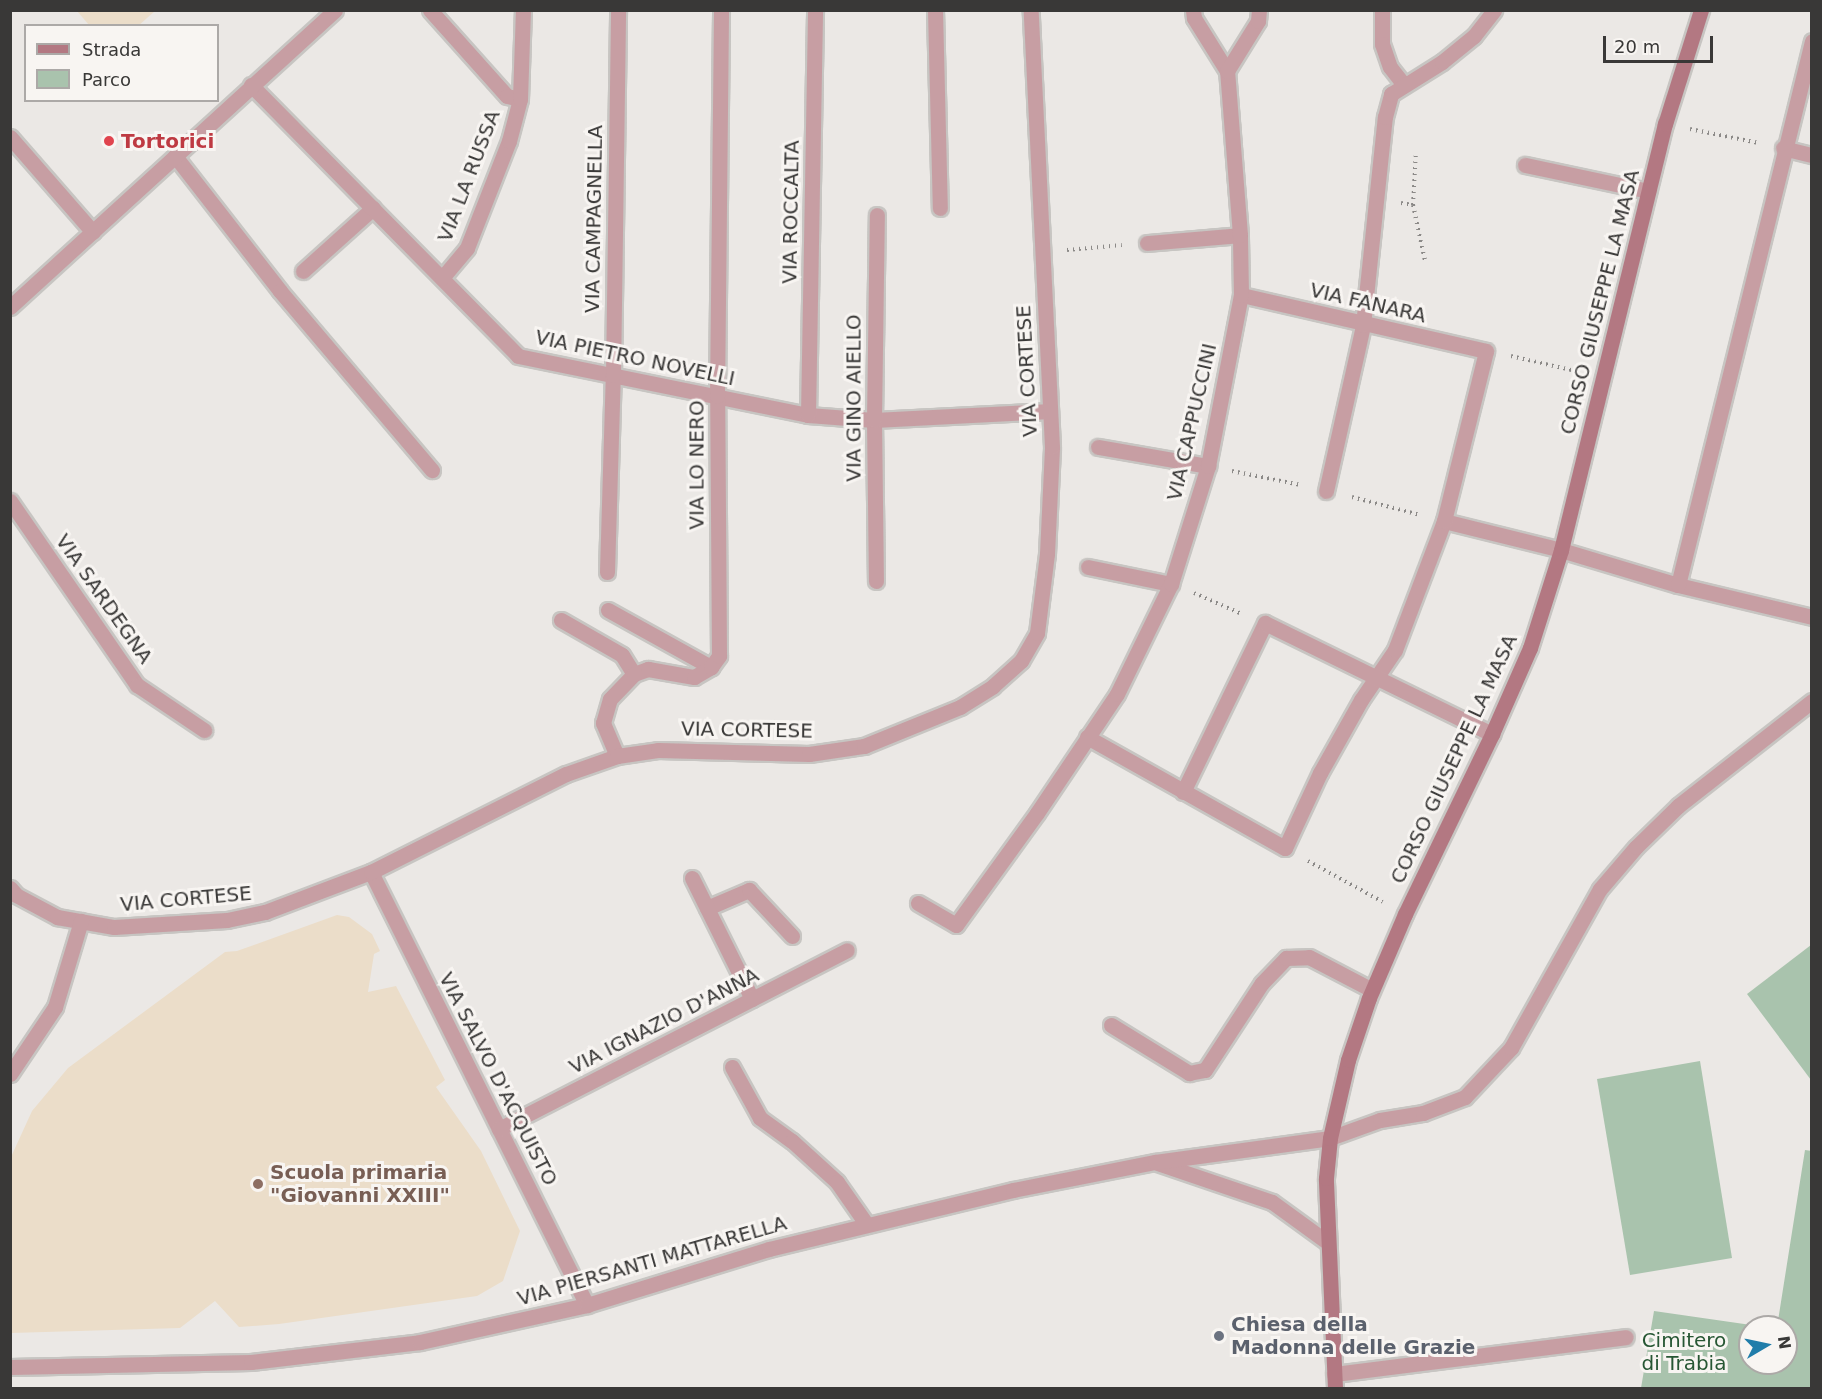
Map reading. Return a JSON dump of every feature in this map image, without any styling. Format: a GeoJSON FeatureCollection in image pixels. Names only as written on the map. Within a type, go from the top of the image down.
{"type":"FeatureCollection","features":[{"type":"Feature","properties":{"kind":"street"},"geometry":{"type":"LineString","coordinates":[[10,307],[335,10]]}},
{"type":"Feature","properties":{"kind":"street"},"geometry":{"type":"LineString","coordinates":[[430,10],[507,96],[520,99]]}},
{"type":"Feature","properties":{"kind":"street","name":"VIA LA RUSSA"},"geometry":{"type":"LineString","coordinates":[[442,278],[467,248],[509,141],[520,99],[523,10]]}},
{"type":"Feature","properties":{"kind":"street","name":"VIA CAMPAGNELLA"},"geometry":{"type":"LineString","coordinates":[[607,572],[613,375],[618,10]]}},
{"type":"Feature","properties":{"kind":"street","name":"VIA LO NERO"},"geometry":{"type":"LineString","coordinates":[[711,668],[719,656],[717,396],[721,10]]}},
{"type":"Feature","properties":{"kind":"street","name":"VIA ROCCALTA"},"geometry":{"type":"LineString","coordinates":[[808,415],[815,10]]}},
{"type":"Feature","properties":{"kind":"street"},"geometry":{"type":"LineString","coordinates":[[935,10],[940,208]]}},
{"type":"Feature","properties":{"kind":"street","name":"VIA CORTESE"},"geometry":{"type":"LineString","coordinates":[[10,888],[16,895],[57,917],[114,927],[227,920],[265,912],[371,872],[566,774],[617,756],[658,750],[809,754],[864,746],[960,707],[993,686],[1021,661],[1037,633],[1047,554],[1052,447],[1031,10]]}},
{"type":"Feature","properties":{"kind":"street"},"geometry":{"type":"LineString","coordinates":[[1193,10],[1194,18],[1227,71],[1258,21],[1259,10]]}},
{"type":"Feature","properties":{"kind":"street"},"geometry":{"type":"LineString","coordinates":[[1382,10],[1382,44],[1390,67],[1404,85]]}},
{"type":"Feature","properties":{"kind":"street"},"geometry":{"type":"LineString","coordinates":[[1326,491],[1363,325],[1385,117],[1392,94],[1442,62],[1474,36],[1494,10]]}},
{"type":"Feature","properties":{"kind":"street","name":"CORSO GIUSEPPE LA MASA"},"geometry":{"type":"LineString","coordinates":[[1334,1381],[1326,1178],[1330,1138],[1348,1060],[1372,990],[1405,914],[1492,734],[1530,648],[1562,550],[1665,124],[1701,10]]}},
{"type":"Feature","properties":{"kind":"street"},"geometry":{"type":"LineString","coordinates":[[1678,585],[1783,148],[1812,41]]}},
{"type":"Feature","properties":{"kind":"street","name":"VIA CAPPUCCINI"},"geometry":{"type":"LineString","coordinates":[[918,903],[956,925],[1037,813],[1118,694],[1171,584],[1208,466],[1241,295],[1240,235],[1227,71]]}},
{"type":"Feature","properties":{"kind":"street","name":"VIA PIETRO NOVELLI"},"geometry":{"type":"LineString","coordinates":[[251,85],[518,356],[808,415],[874,420],[1050,411]]}},
{"type":"Feature","properties":{"kind":"street"},"geometry":{"type":"LineString","coordinates":[[10,137],[93,232]]}},
{"type":"Feature","properties":{"kind":"street"},"geometry":{"type":"LineString","coordinates":[[1783,148],[1812,155]]}},
{"type":"Feature","properties":{"kind":"street"},"geometry":{"type":"LineString","coordinates":[[175,156],[280,291],[432,470]]}},
{"type":"Feature","properties":{"kind":"street"},"geometry":{"type":"LineString","coordinates":[[1525,165],[1648,191]]}},
{"type":"Feature","properties":{"kind":"street"},"geometry":{"type":"LineString","coordinates":[[303,271],[373,208]]}},
{"type":"Feature","properties":{"kind":"street","name":"VIA GINO AIELLO"},"geometry":{"type":"LineString","coordinates":[[876,581],[874,420],[877,215]]}},
{"type":"Feature","properties":{"kind":"street"},"geometry":{"type":"LineString","coordinates":[[1147,243],[1240,235]]}},
{"type":"Feature","properties":{"kind":"street","name":"VIA FANARA"},"geometry":{"type":"LineString","coordinates":[[1241,295],[1363,325],[1486,351]]}},
{"type":"Feature","properties":{"kind":"street"},"geometry":{"type":"LineString","coordinates":[[1087,737],[1285,848],[1320,773],[1361,700],[1395,650],[1444,521],[1486,351]]}},
{"type":"Feature","properties":{"kind":"street"},"geometry":{"type":"LineString","coordinates":[[1098,447],[1208,466]]}},
{"type":"Feature","properties":{"kind":"street","name":"VIA SARDEGNA"},"geometry":{"type":"LineString","coordinates":[[10,501],[138,685],[204,730]]}},
{"type":"Feature","properties":{"kind":"street"},"geometry":{"type":"LineString","coordinates":[[1444,521],[1562,550],[1678,585],[1812,617]]}},
{"type":"Feature","properties":{"kind":"street"},"geometry":{"type":"LineString","coordinates":[[1088,567],[1171,584]]}},
{"type":"Feature","properties":{"kind":"street"},"geometry":{"type":"LineString","coordinates":[[608,610],[711,668]]}},
{"type":"Feature","properties":{"kind":"street"},"geometry":{"type":"LineString","coordinates":[[561,620],[622,655],[634,674]]}},
{"type":"Feature","properties":{"kind":"street"},"geometry":{"type":"LineString","coordinates":[[1183,792],[1265,623],[1379,676],[1492,734]]}},
{"type":"Feature","properties":{"kind":"street"},"geometry":{"type":"LineString","coordinates":[[617,756],[603,723],[610,699],[634,674],[648,669],[694,676],[711,668]]}},
{"type":"Feature","properties":{"kind":"street","name":"VIA PIERSANTI MATTARELLA"},"geometry":{"type":"LineString","coordinates":[[10,1367],[262,1361],[420,1342],[587,1305],[769,1249],[1013,1190],[1155,1162],[1330,1138],[1380,1120],[1423,1113],[1465,1097],[1511,1048],[1600,889],[1636,847],[1678,806],[1812,701]]}},
{"type":"Feature","properties":{"kind":"street","name":"VIA SALVO D'ACQUISTO"},"geometry":{"type":"LineString","coordinates":[[371,872],[587,1305]]}},
{"type":"Feature","properties":{"kind":"street"},"geometry":{"type":"LineString","coordinates":[[692,878],[752,999]]}},
{"type":"Feature","properties":{"kind":"street"},"geometry":{"type":"LineString","coordinates":[[707,908],[749,890],[792,936]]}},
{"type":"Feature","properties":{"kind":"street"},"geometry":{"type":"LineString","coordinates":[[10,1074],[55,1007],[81,921]]}},
{"type":"Feature","properties":{"kind":"street","name":"VIA IGNAZIO D'ANNA"},"geometry":{"type":"LineString","coordinates":[[499,1129],[847,950]]}},
{"type":"Feature","properties":{"kind":"street"},"geometry":{"type":"LineString","coordinates":[[1111,1025],[1189,1073],[1205,1070],[1262,983],[1286,958],[1309,957],[1372,990]]}},
{"type":"Feature","properties":{"kind":"street"},"geometry":{"type":"LineString","coordinates":[[732,1067],[760,1118],[792,1141],[837,1182],[867,1225]]}},
{"type":"Feature","properties":{"kind":"street"},"geometry":{"type":"LineString","coordinates":[[1155,1162],[1272,1202],[1327,1242]]}},
{"type":"Feature","properties":{"kind":"street"},"geometry":{"type":"LineString","coordinates":[[1334,1381],[1626,1337]]}},
{"type":"Feature","properties":{"kind":"path"},"geometry":{"type":"LineString","coordinates":[[1665,124],[1783,148]]}},
{"type":"Feature","properties":{"kind":"path"},"geometry":{"type":"LineString","coordinates":[[1416,151],[1413,205],[1425,261]]}},
{"type":"Feature","properties":{"kind":"path"},"geometry":{"type":"LineString","coordinates":[[1376,200],[1413,205]]}},
{"type":"Feature","properties":{"kind":"path"},"geometry":{"type":"LineString","coordinates":[[1043,252],[1147,243]]}},
{"type":"Feature","properties":{"kind":"path"},"geometry":{"type":"LineString","coordinates":[[1486,351],[1604,378]]}},
{"type":"Feature","properties":{"kind":"path"},"geometry":{"type":"LineString","coordinates":[[1171,584],[1265,623]]}},
{"type":"Feature","properties":{"kind":"path"},"geometry":{"type":"LineString","coordinates":[[1285,848],[1405,914]]}},
{"type":"Feature","properties":{"kind":"shaded area"},"geometry":{"type":"Polygon","coordinates":[[[77,11],[155,11],[140,24],[88,24],[77,11]]]}},
{"type":"Feature","properties":{"kind":"shaded area"},"geometry":{"type":"Polygon","coordinates":[[[337,915],[349,917],[372,934],[380,951],[374,954],[368,992],[396,986],[445,1080],[436,1087],[481,1151],[520,1231],[503,1281],[477,1296],[279,1324],[239,1327],[215,1301],[180,1328],[11,1333],[11,1157],[32,1111],[68,1068],[225,952],[237,951],[337,915]]]}},
{"type":"Feature","properties":{"kind":"green space"},"geometry":{"type":"Polygon","coordinates":[[[1811,945],[1811,1080],[1747,994],[1811,945]]]}},
{"type":"Feature","properties":{"kind":"green space"},"geometry":{"type":"Polygon","coordinates":[[[1700,1061],[1732,1258],[1630,1275],[1597,1079],[1700,1061]]]}},
{"type":"Feature","properties":{"kind":"green space","name":"Cimitero di Trabia"},"geometry":{"type":"Polygon","coordinates":[[[1805,1150],[1812,1151],[1811,1388],[1641,1388],[1654,1311],[1738,1323],[1738,1375],[1798,1375],[1798,1315],[1779,1315],[1805,1150]]]}},
{"type":"Feature","properties":{"kind":"place","name":"Tortorici"},"geometry":{"type":"Point","coordinates":[109,141]}},
{"type":"Feature","properties":{"kind":"place","name":"Scuola primaria \"Giovanni XXIII\""},"geometry":{"type":"Point","coordinates":[258,1184]}},
{"type":"Feature","properties":{"kind":"place","name":"Chiesa della Madonna delle Grazie"},"geometry":{"type":"Point","coordinates":[1219,1336]}}]}
